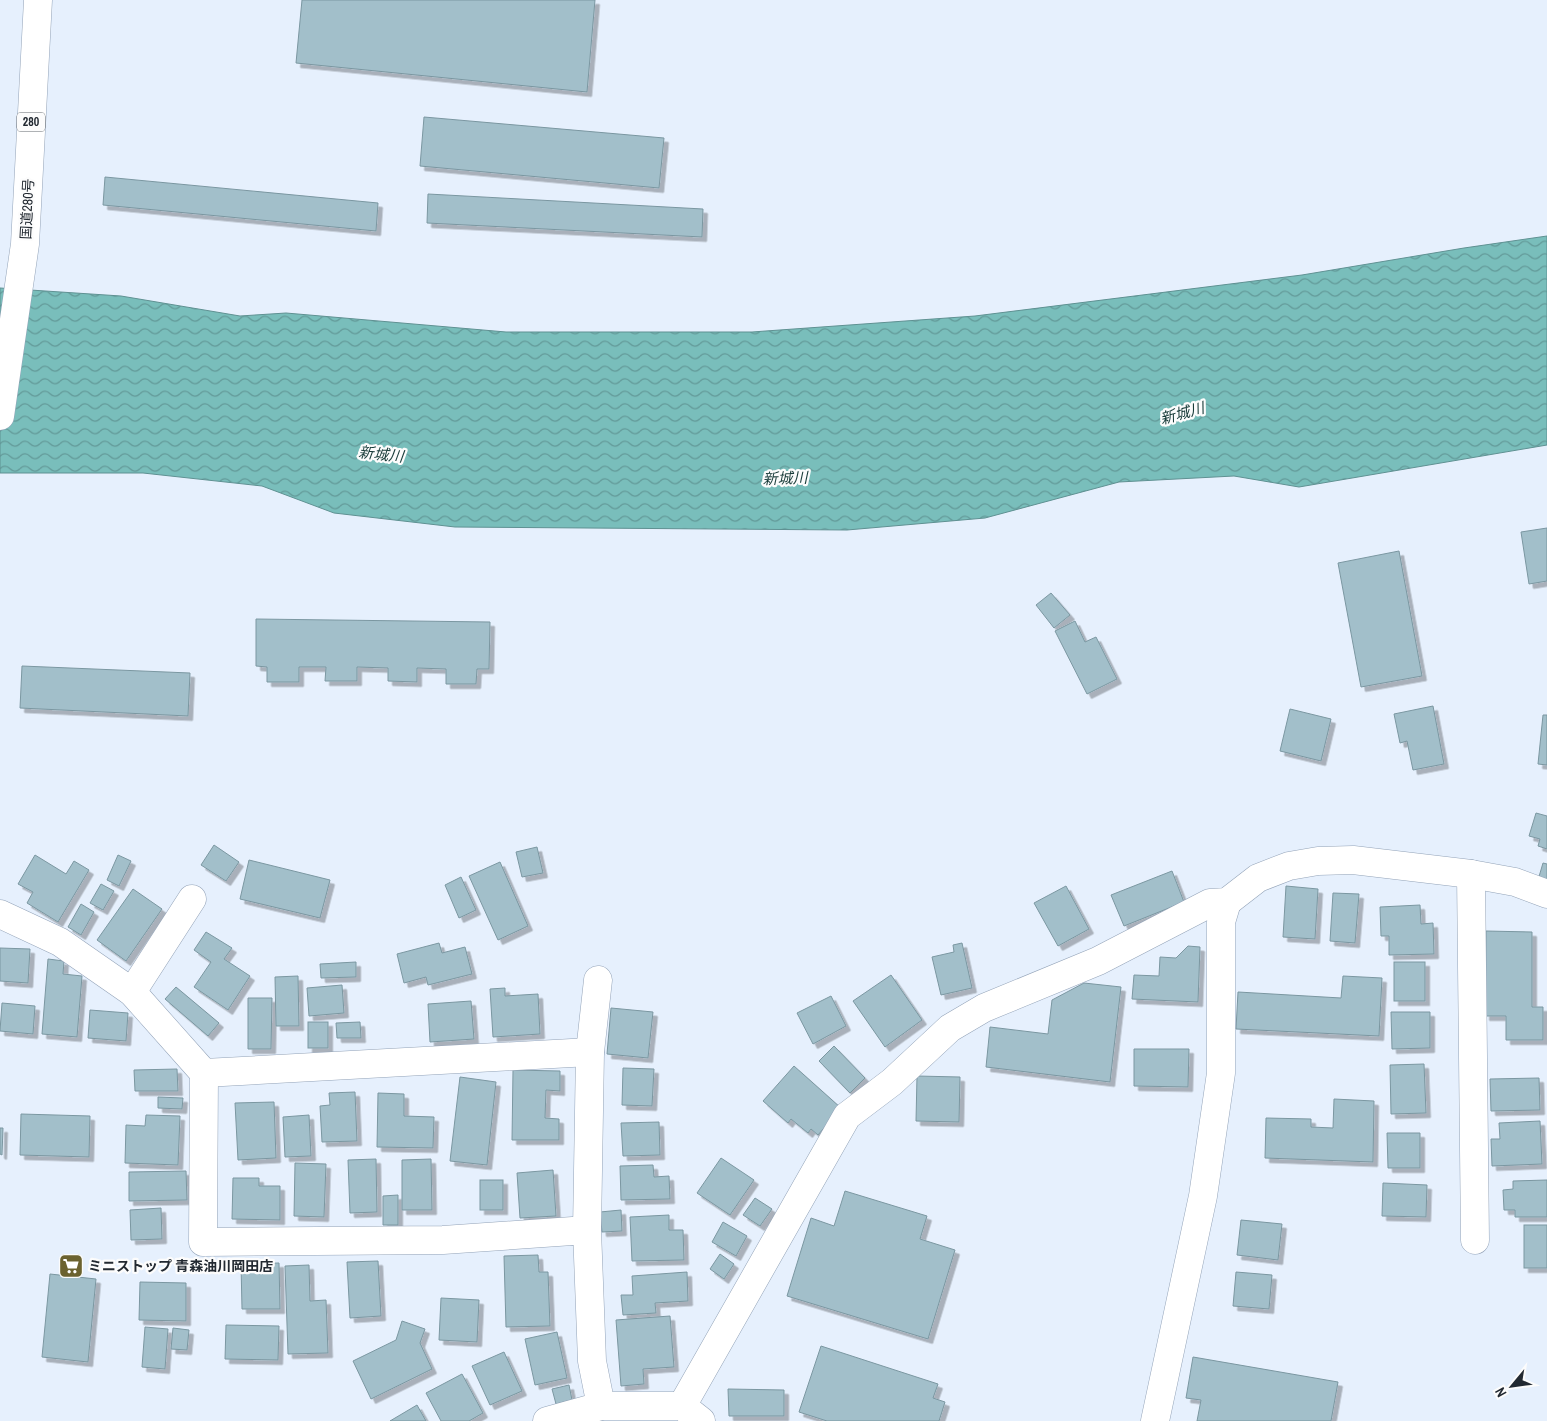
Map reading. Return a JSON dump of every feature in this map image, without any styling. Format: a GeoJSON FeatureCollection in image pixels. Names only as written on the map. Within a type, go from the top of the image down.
{"type":"FeatureCollection","features":[{"type":"Feature","properties":{"kind":"main road","name":"国道280号"},"geometry":{"type":"LineString","coordinates":[[0,416],[25,244],[38,0]]}},
{"type":"Feature","properties":{"kind":"main road"},"geometry":{"type":"LineString","coordinates":[[547,1421],[601,1406],[691,1414],[848,1116],[892,1082],[950,1028],[984,1008],[1098,961],[1210,903],[1226,902],[1258,878],[1289,866],[1318,861],[1353,860],[1471,874],[1515,882],[1547,894]]}},
{"type":"Feature","properties":{"kind":"main road"},"geometry":{"type":"LineString","coordinates":[[1471,874],[1475,1240]]}},
{"type":"Feature","properties":{"kind":"main road"},"geometry":{"type":"LineString","coordinates":[[132,992],[192,899]]}},
{"type":"Feature","properties":{"kind":"main road"},"geometry":{"type":"LineString","coordinates":[[1155,1421],[1203,1196],[1221,1073],[1221,922],[1226,902]]}},
{"type":"Feature","properties":{"kind":"main road"},"geometry":{"type":"LineString","coordinates":[[0,914],[60,942],[132,992],[204,1073],[203,1242],[443,1240],[587,1230]]}},
{"type":"Feature","properties":{"kind":"main road"},"geometry":{"type":"LineString","coordinates":[[598,980],[590,1052],[587,1230],[592,1361],[601,1406]]}},
{"type":"Feature","properties":{"kind":"main road"},"geometry":{"type":"LineString","coordinates":[[204,1073],[590,1052]]}},
{"type":"Feature","properties":{"kind":"water","name":"新城川"},"geometry":{"type":"Polygon","coordinates":[[[1547,236],[1547,445],[1299,487],[1234,476],[1119,482],[985,518],[847,530],[455,527],[334,513],[262,486],[143,473],[0,473],[0,288],[121,296],[240,316],[286,313],[506,332],[752,332],[975,316],[1302,275],[1547,236]]]}},
{"type":"Feature","properties":{"kind":"building"},"geometry":{"type":"Polygon","coordinates":[[[302,0],[595,0],[587,92],[296,63],[302,0]]]}},
{"type":"Feature","properties":{"kind":"building"},"geometry":{"type":"Polygon","coordinates":[[[424,117],[664,138],[659,188],[420,166],[424,117]]]}},
{"type":"Feature","properties":{"kind":"building"},"geometry":{"type":"Polygon","coordinates":[[[105,177],[378,203],[376,231],[103,205],[105,177]]]}},
{"type":"Feature","properties":{"kind":"building"},"geometry":{"type":"Polygon","coordinates":[[[428,194],[703,209],[702,237],[427,223],[428,194]]]}},
{"type":"Feature","properties":{"kind":"building"},"geometry":{"type":"Polygon","coordinates":[[[1547,528],[1547,581],[1529,584],[1521,532],[1547,528]]]}},
{"type":"Feature","properties":{"kind":"building"},"geometry":{"type":"Polygon","coordinates":[[[1399,551],[1422,676],[1361,687],[1338,563],[1399,551]]]}},
{"type":"Feature","properties":{"kind":"building"},"geometry":{"type":"Polygon","coordinates":[[[1051,593],[1070,615],[1054,628],[1036,605],[1051,593]]]}},
{"type":"Feature","properties":{"kind":"building"},"geometry":{"type":"Polygon","coordinates":[[[256,619],[490,622],[489,669],[477,669],[476,684],[446,684],[446,669],[417,668],[417,682],[388,681],[388,668],[357,667],[357,681],[325,681],[326,667],[299,667],[299,682],[267,682],[267,667],[256,666],[256,619]]]}},
{"type":"Feature","properties":{"kind":"building"},"geometry":{"type":"Polygon","coordinates":[[[1075,621],[1085,642],[1096,637],[1117,679],[1087,694],[1055,631],[1075,621]]]}},
{"type":"Feature","properties":{"kind":"building"},"geometry":{"type":"Polygon","coordinates":[[[22,666],[190,673],[188,716],[20,708],[22,666]]]}},
{"type":"Feature","properties":{"kind":"building"},"geometry":{"type":"Polygon","coordinates":[[[1433,706],[1444,764],[1413,770],[1407,741],[1400,743],[1394,714],[1433,706]]]}},
{"type":"Feature","properties":{"kind":"building"},"geometry":{"type":"Polygon","coordinates":[[[1290,709],[1331,719],[1321,761],[1280,751],[1290,709]]]}},
{"type":"Feature","properties":{"kind":"building"},"geometry":{"type":"Polygon","coordinates":[[[1543,715],[1547,715],[1547,765],[1538,764],[1543,715]]]}},
{"type":"Feature","properties":{"kind":"building"},"geometry":{"type":"Polygon","coordinates":[[[1536,813],[1547,816],[1547,849],[1538,846],[1540,839],[1529,836],[1536,813]]]}},
{"type":"Feature","properties":{"kind":"building"},"geometry":{"type":"Polygon","coordinates":[[[214,845],[239,862],[226,881],[201,865],[214,845]]]}},
{"type":"Feature","properties":{"kind":"building"},"geometry":{"type":"Polygon","coordinates":[[[537,847],[543,873],[522,877],[516,852],[537,847]]]}},
{"type":"Feature","properties":{"kind":"building"},"geometry":{"type":"Polygon","coordinates":[[[35,855],[66,874],[74,861],[89,870],[58,922],[27,903],[33,892],[18,884],[35,855]]]}},
{"type":"Feature","properties":{"kind":"building"},"geometry":{"type":"Polygon","coordinates":[[[118,855],[131,861],[119,886],[107,880],[118,855]]]}},
{"type":"Feature","properties":{"kind":"building"},"geometry":{"type":"Polygon","coordinates":[[[249,860],[330,880],[320,918],[240,899],[249,860]]]}},
{"type":"Feature","properties":{"kind":"building"},"geometry":{"type":"Polygon","coordinates":[[[500,862],[528,926],[498,940],[469,876],[500,862]]]}},
{"type":"Feature","properties":{"kind":"building"},"geometry":{"type":"Polygon","coordinates":[[[1543,863],[1547,864],[1547,882],[1538,880],[1543,863]]]}},
{"type":"Feature","properties":{"kind":"building"},"geometry":{"type":"Polygon","coordinates":[[[1172,871],[1184,902],[1124,926],[1111,895],[1172,871]]]}},
{"type":"Feature","properties":{"kind":"building"},"geometry":{"type":"Polygon","coordinates":[[[461,877],[476,910],[459,918],[445,885],[461,877]]]}},
{"type":"Feature","properties":{"kind":"building"},"geometry":{"type":"Polygon","coordinates":[[[101,884],[114,891],[103,910],[90,903],[101,884]]]}},
{"type":"Feature","properties":{"kind":"building"},"geometry":{"type":"Polygon","coordinates":[[[1066,886],[1089,929],[1058,946],[1034,903],[1066,886]]]}},
{"type":"Feature","properties":{"kind":"building"},"geometry":{"type":"Polygon","coordinates":[[[1286,886],[1318,889],[1315,939],[1283,937],[1286,886]]]}},
{"type":"Feature","properties":{"kind":"building"},"geometry":{"type":"Polygon","coordinates":[[[133,889],[162,909],[126,961],[97,940],[133,889]]]}},
{"type":"Feature","properties":{"kind":"building"},"geometry":{"type":"Polygon","coordinates":[[[1333,893],[1359,894],[1355,943],[1330,941],[1333,893]]]}},
{"type":"Feature","properties":{"kind":"building"},"geometry":{"type":"Polygon","coordinates":[[[81,904],[94,912],[81,935],[68,927],[81,904]]]}},
{"type":"Feature","properties":{"kind":"building"},"geometry":{"type":"Polygon","coordinates":[[[1420,905],[1421,924],[1433,923],[1434,954],[1389,955],[1389,936],[1381,936],[1380,907],[1420,905]]]}},
{"type":"Feature","properties":{"kind":"building"},"geometry":{"type":"Polygon","coordinates":[[[1486,931],[1532,932],[1532,1007],[1543,1007],[1543,1040],[1506,1040],[1506,1016],[1485,1016],[1486,931]]]}},
{"type":"Feature","properties":{"kind":"building"},"geometry":{"type":"Polygon","coordinates":[[[206,932],[232,948],[224,959],[250,976],[228,1010],[194,987],[211,962],[194,950],[206,932]]]}},
{"type":"Feature","properties":{"kind":"building"},"geometry":{"type":"Polygon","coordinates":[[[439,943],[442,953],[465,947],[472,974],[428,985],[426,977],[404,983],[397,954],[439,943]]]}},
{"type":"Feature","properties":{"kind":"building"},"geometry":{"type":"Polygon","coordinates":[[[962,943],[972,988],[941,995],[932,957],[954,952],[953,945],[962,943]]]}},
{"type":"Feature","properties":{"kind":"building"},"geometry":{"type":"Polygon","coordinates":[[[1188,946],[1200,947],[1198,1002],[1132,999],[1134,975],[1159,976],[1160,957],[1176,958],[1188,946]]]}},
{"type":"Feature","properties":{"kind":"building"},"geometry":{"type":"Polygon","coordinates":[[[0,948],[30,949],[28,983],[0,981],[0,948]]]}},
{"type":"Feature","properties":{"kind":"building"},"geometry":{"type":"Polygon","coordinates":[[[48,959],[64,961],[63,974],[82,976],[77,1037],[42,1034],[48,959]]]}},
{"type":"Feature","properties":{"kind":"building"},"geometry":{"type":"Polygon","coordinates":[[[356,962],[356,977],[321,978],[320,964],[356,962]]]}},
{"type":"Feature","properties":{"kind":"building"},"geometry":{"type":"Polygon","coordinates":[[[1394,962],[1425,962],[1425,1001],[1394,1001],[1394,962]]]}},
{"type":"Feature","properties":{"kind":"building"},"geometry":{"type":"Polygon","coordinates":[[[891,975],[922,1020],[885,1047],[853,1001],[891,975]]]}},
{"type":"Feature","properties":{"kind":"building"},"geometry":{"type":"Polygon","coordinates":[[[298,976],[299,1026],[276,1026],[275,977],[298,976]]]}},
{"type":"Feature","properties":{"kind":"building"},"geometry":{"type":"Polygon","coordinates":[[[1343,976],[1382,978],[1379,1036],[1236,1029],[1238,992],[1341,998],[1343,976]]]}},
{"type":"Feature","properties":{"kind":"building"},"geometry":{"type":"Polygon","coordinates":[[[1084,983],[1121,987],[1110,1082],[986,1067],[990,1027],[1048,1034],[1052,1000],[1084,983]]]}},
{"type":"Feature","properties":{"kind":"building"},"geometry":{"type":"Polygon","coordinates":[[[342,985],[344,1013],[309,1016],[307,988],[342,985]]]}},
{"type":"Feature","properties":{"kind":"building"},"geometry":{"type":"Polygon","coordinates":[[[176,987],[219,1023],[208,1036],[165,999],[176,987]]]}},
{"type":"Feature","properties":{"kind":"building"},"geometry":{"type":"Polygon","coordinates":[[[505,988],[505,996],[538,994],[540,1034],[493,1037],[490,989],[505,988]]]}},
{"type":"Feature","properties":{"kind":"building"},"geometry":{"type":"Polygon","coordinates":[[[831,996],[846,1026],[813,1044],[797,1013],[831,996]]]}},
{"type":"Feature","properties":{"kind":"building"},"geometry":{"type":"Polygon","coordinates":[[[248,998],[272,998],[271,1049],[248,1049],[248,998]]]}},
{"type":"Feature","properties":{"kind":"building"},"geometry":{"type":"Polygon","coordinates":[[[471,1001],[474,1039],[430,1042],[428,1004],[471,1001]]]}},
{"type":"Feature","properties":{"kind":"building"},"geometry":{"type":"Polygon","coordinates":[[[2,1003],[35,1006],[33,1034],[0,1031],[2,1003]]]}},
{"type":"Feature","properties":{"kind":"building"},"geometry":{"type":"Polygon","coordinates":[[[611,1008],[653,1012],[648,1058],[607,1054],[611,1008]]]}},
{"type":"Feature","properties":{"kind":"building"},"geometry":{"type":"Polygon","coordinates":[[[90,1010],[128,1013],[126,1041],[88,1038],[90,1010]]]}},
{"type":"Feature","properties":{"kind":"building"},"geometry":{"type":"Polygon","coordinates":[[[1391,1012],[1430,1012],[1430,1048],[1392,1049],[1391,1012]]]}},
{"type":"Feature","properties":{"kind":"building"},"geometry":{"type":"Polygon","coordinates":[[[308,1022],[328,1022],[328,1048],[308,1048],[308,1022]]]}},
{"type":"Feature","properties":{"kind":"building"},"geometry":{"type":"Polygon","coordinates":[[[360,1022],[361,1038],[337,1038],[336,1023],[360,1022]]]}},
{"type":"Feature","properties":{"kind":"building"},"geometry":{"type":"Polygon","coordinates":[[[834,1046],[865,1078],[850,1093],[819,1061],[834,1046]]]}},
{"type":"Feature","properties":{"kind":"building"},"geometry":{"type":"Polygon","coordinates":[[[1134,1049],[1189,1049],[1188,1087],[1134,1086],[1134,1049]]]}},
{"type":"Feature","properties":{"kind":"building"},"geometry":{"type":"Polygon","coordinates":[[[1424,1064],[1426,1113],[1391,1114],[1390,1065],[1424,1064]]]}},
{"type":"Feature","properties":{"kind":"building"},"geometry":{"type":"Polygon","coordinates":[[[794,1066],[841,1108],[818,1135],[811,1129],[808,1133],[791,1119],[788,1123],[763,1101],[794,1066]]]}},
{"type":"Feature","properties":{"kind":"building"},"geometry":{"type":"Polygon","coordinates":[[[623,1068],[654,1069],[652,1106],[622,1105],[623,1068]]]}},
{"type":"Feature","properties":{"kind":"building"},"geometry":{"type":"Polygon","coordinates":[[[177,1069],[178,1091],[135,1091],[134,1070],[177,1069]]]}},
{"type":"Feature","properties":{"kind":"building"},"geometry":{"type":"Polygon","coordinates":[[[513,1070],[560,1071],[560,1091],[546,1090],[545,1118],[559,1119],[559,1140],[512,1140],[513,1070]]]}},
{"type":"Feature","properties":{"kind":"building"},"geometry":{"type":"Polygon","coordinates":[[[917,1076],[960,1077],[959,1122],[916,1121],[917,1076]]]}},
{"type":"Feature","properties":{"kind":"building"},"geometry":{"type":"Polygon","coordinates":[[[460,1077],[496,1082],[487,1165],[450,1161],[460,1077]]]}},
{"type":"Feature","properties":{"kind":"building"},"geometry":{"type":"Polygon","coordinates":[[[1539,1078],[1540,1110],[1491,1111],[1490,1079],[1539,1078]]]}},
{"type":"Feature","properties":{"kind":"building"},"geometry":{"type":"Polygon","coordinates":[[[355,1092],[357,1141],[322,1142],[320,1106],[330,1105],[329,1093],[355,1092]]]}},
{"type":"Feature","properties":{"kind":"building"},"geometry":{"type":"Polygon","coordinates":[[[378,1093],[404,1094],[404,1116],[434,1117],[433,1148],[377,1147],[378,1093]]]}},
{"type":"Feature","properties":{"kind":"building"},"geometry":{"type":"Polygon","coordinates":[[[158,1097],[183,1098],[182,1109],[158,1108],[158,1097]]]}},
{"type":"Feature","properties":{"kind":"building"},"geometry":{"type":"Polygon","coordinates":[[[1334,1099],[1374,1101],[1373,1162],[1265,1158],[1266,1118],[1311,1119],[1311,1127],[1333,1128],[1334,1099]]]}},
{"type":"Feature","properties":{"kind":"building"},"geometry":{"type":"Polygon","coordinates":[[[274,1102],[276,1158],[238,1160],[235,1103],[274,1102]]]}},
{"type":"Feature","properties":{"kind":"building"},"geometry":{"type":"Polygon","coordinates":[[[21,1114],[90,1116],[89,1157],[20,1155],[21,1114]]]}},
{"type":"Feature","properties":{"kind":"building"},"geometry":{"type":"Polygon","coordinates":[[[146,1115],[180,1116],[178,1165],[125,1163],[126,1125],[145,1126],[146,1115]]]}},
{"type":"Feature","properties":{"kind":"building"},"geometry":{"type":"Polygon","coordinates":[[[309,1115],[311,1156],[285,1157],[283,1117],[309,1115]]]}},
{"type":"Feature","properties":{"kind":"building"},"geometry":{"type":"Polygon","coordinates":[[[1540,1121],[1542,1164],[1492,1166],[1491,1139],[1500,1139],[1499,1123],[1540,1121]]]}},
{"type":"Feature","properties":{"kind":"building"},"geometry":{"type":"Polygon","coordinates":[[[659,1122],[660,1155],[623,1156],[621,1123],[659,1122]]]}},
{"type":"Feature","properties":{"kind":"building"},"geometry":{"type":"Polygon","coordinates":[[[0,1128],[3,1128],[2,1155],[0,1154],[0,1128]]]}},
{"type":"Feature","properties":{"kind":"building"},"geometry":{"type":"Polygon","coordinates":[[[1387,1133],[1420,1133],[1420,1168],[1388,1168],[1387,1133]]]}},
{"type":"Feature","properties":{"kind":"building"},"geometry":{"type":"Polygon","coordinates":[[[721,1158],[754,1180],[730,1215],[697,1193],[721,1158]]]}},
{"type":"Feature","properties":{"kind":"building"},"geometry":{"type":"Polygon","coordinates":[[[376,1159],[377,1212],[350,1213],[348,1160],[376,1159]]]}},
{"type":"Feature","properties":{"kind":"building"},"geometry":{"type":"Polygon","coordinates":[[[431,1159],[432,1210],[402,1210],[402,1160],[431,1159]]]}},
{"type":"Feature","properties":{"kind":"building"},"geometry":{"type":"Polygon","coordinates":[[[295,1163],[326,1164],[324,1217],[294,1216],[295,1163]]]}},
{"type":"Feature","properties":{"kind":"building"},"geometry":{"type":"Polygon","coordinates":[[[653,1165],[654,1177],[669,1176],[670,1199],[621,1200],[620,1166],[653,1165]]]}},
{"type":"Feature","properties":{"kind":"building"},"geometry":{"type":"Polygon","coordinates":[[[553,1170],[556,1216],[520,1218],[517,1173],[553,1170]]]}},
{"type":"Feature","properties":{"kind":"building"},"geometry":{"type":"Polygon","coordinates":[[[186,1171],[187,1200],[129,1201],[129,1172],[186,1171]]]}},
{"type":"Feature","properties":{"kind":"building"},"geometry":{"type":"Polygon","coordinates":[[[233,1178],[259,1178],[259,1186],[280,1186],[280,1220],[232,1219],[233,1178]]]}},
{"type":"Feature","properties":{"kind":"building"},"geometry":{"type":"Polygon","coordinates":[[[480,1180],[503,1180],[503,1210],[480,1210],[480,1180]]]}},
{"type":"Feature","properties":{"kind":"building"},"geometry":{"type":"Polygon","coordinates":[[[1547,1180],[1547,1217],[1515,1217],[1515,1210],[1504,1210],[1503,1190],[1513,1189],[1513,1181],[1547,1180]]]}},
{"type":"Feature","properties":{"kind":"building"},"geometry":{"type":"Polygon","coordinates":[[[1383,1183],[1427,1185],[1426,1217],[1382,1216],[1383,1183]]]}},
{"type":"Feature","properties":{"kind":"building"},"geometry":{"type":"Polygon","coordinates":[[[845,1191],[927,1216],[920,1239],[955,1250],[928,1339],[787,1296],[811,1218],[834,1226],[845,1191]]]}},
{"type":"Feature","properties":{"kind":"building"},"geometry":{"type":"Polygon","coordinates":[[[398,1195],[398,1225],[383,1225],[383,1196],[398,1195]]]}},
{"type":"Feature","properties":{"kind":"building"},"geometry":{"type":"Polygon","coordinates":[[[755,1198],[772,1209],[760,1226],[743,1215],[755,1198]]]}},
{"type":"Feature","properties":{"kind":"building"},"geometry":{"type":"Polygon","coordinates":[[[161,1208],[162,1239],[131,1240],[130,1210],[161,1208]]]}},
{"type":"Feature","properties":{"kind":"building"},"geometry":{"type":"Polygon","coordinates":[[[621,1210],[622,1231],[602,1232],[600,1212],[621,1210]]]}},
{"type":"Feature","properties":{"kind":"building"},"geometry":{"type":"Polygon","coordinates":[[[669,1215],[669,1230],[683,1230],[684,1260],[632,1261],[630,1217],[669,1215]]]}},
{"type":"Feature","properties":{"kind":"building"},"geometry":{"type":"Polygon","coordinates":[[[1241,1220],[1282,1224],[1278,1260],[1237,1255],[1241,1220]]]}},
{"type":"Feature","properties":{"kind":"building"},"geometry":{"type":"Polygon","coordinates":[[[723,1222],[747,1236],[736,1256],[712,1242],[723,1222]]]}},
{"type":"Feature","properties":{"kind":"building"},"geometry":{"type":"Polygon","coordinates":[[[1524,1225],[1547,1225],[1547,1268],[1524,1268],[1524,1225]]]}},
{"type":"Feature","properties":{"kind":"building"},"geometry":{"type":"Polygon","coordinates":[[[720,1254],[734,1264],[724,1279],[710,1269],[720,1254]]]}},
{"type":"Feature","properties":{"kind":"building"},"geometry":{"type":"Polygon","coordinates":[[[538,1255],[539,1272],[548,1272],[550,1326],[506,1327],[504,1256],[538,1255]]]}},
{"type":"Feature","properties":{"kind":"building"},"geometry":{"type":"Polygon","coordinates":[[[378,1261],[381,1316],[350,1318],[347,1262],[378,1261]]]}},
{"type":"Feature","properties":{"kind":"building"},"geometry":{"type":"Polygon","coordinates":[[[279,1263],[280,1309],[242,1309],[241,1264],[279,1263]]]}},
{"type":"Feature","properties":{"kind":"building"},"geometry":{"type":"Polygon","coordinates":[[[309,1265],[310,1301],[326,1300],[328,1353],[288,1354],[285,1266],[309,1265]]]}},
{"type":"Feature","properties":{"kind":"building"},"geometry":{"type":"Polygon","coordinates":[[[687,1272],[688,1301],[655,1303],[656,1313],[623,1315],[621,1295],[633,1295],[632,1276],[687,1272]]]}},
{"type":"Feature","properties":{"kind":"building"},"geometry":{"type":"Polygon","coordinates":[[[1236,1272],[1272,1275],[1269,1309],[1233,1306],[1236,1272]]]}},
{"type":"Feature","properties":{"kind":"building"},"geometry":{"type":"Polygon","coordinates":[[[50,1274],[96,1279],[88,1362],[42,1357],[50,1274]]]}},
{"type":"Feature","properties":{"kind":"building"},"geometry":{"type":"Polygon","coordinates":[[[140,1282],[186,1283],[186,1321],[139,1320],[140,1282]]]}},
{"type":"Feature","properties":{"kind":"building"},"geometry":{"type":"Polygon","coordinates":[[[441,1298],[479,1300],[477,1342],[439,1340],[441,1298]]]}},
{"type":"Feature","properties":{"kind":"building"},"geometry":{"type":"Polygon","coordinates":[[[670,1316],[674,1367],[643,1369],[644,1384],[621,1386],[616,1320],[670,1316]]]}},
{"type":"Feature","properties":{"kind":"building"},"geometry":{"type":"Polygon","coordinates":[[[402,1321],[425,1329],[420,1343],[432,1369],[371,1399],[353,1361],[396,1340],[402,1321]]]}},
{"type":"Feature","properties":{"kind":"building"},"geometry":{"type":"Polygon","coordinates":[[[226,1325],[279,1326],[278,1360],[225,1359],[226,1325]]]}},
{"type":"Feature","properties":{"kind":"building"},"geometry":{"type":"Polygon","coordinates":[[[145,1327],[168,1329],[165,1369],[142,1367],[145,1327]]]}},
{"type":"Feature","properties":{"kind":"building"},"geometry":{"type":"Polygon","coordinates":[[[173,1328],[189,1330],[187,1350],[171,1349],[173,1328]]]}},
{"type":"Feature","properties":{"kind":"building"},"geometry":{"type":"Polygon","coordinates":[[[557,1332],[567,1378],[535,1385],[525,1339],[557,1332]]]}},
{"type":"Feature","properties":{"kind":"building"},"geometry":{"type":"Polygon","coordinates":[[[821,1346],[938,1384],[933,1398],[945,1402],[939,1421],[827,1421],[799,1412],[821,1346]]]}},
{"type":"Feature","properties":{"kind":"building"},"geometry":{"type":"Polygon","coordinates":[[[504,1352],[522,1391],[490,1405],[472,1366],[504,1352]]]}},
{"type":"Feature","properties":{"kind":"building"},"geometry":{"type":"Polygon","coordinates":[[[1193,1357],[1338,1382],[1331,1421],[1197,1421],[1201,1400],[1186,1398],[1193,1357]]]}},
{"type":"Feature","properties":{"kind":"building"},"geometry":{"type":"Polygon","coordinates":[[[462,1374],[483,1413],[469,1421],[441,1421],[426,1393],[462,1374]]]}},
{"type":"Feature","properties":{"kind":"building"},"geometry":{"type":"Polygon","coordinates":[[[569,1385],[572,1400],[556,1404],[552,1389],[569,1385]]]}},
{"type":"Feature","properties":{"kind":"building"},"geometry":{"type":"Polygon","coordinates":[[[728,1389],[784,1390],[784,1416],[729,1416],[728,1389]]]}},
{"type":"Feature","properties":{"kind":"building"},"geometry":{"type":"Polygon","coordinates":[[[417,1405],[426,1421],[390,1421],[417,1405]]]}},
{"type":"Feature","properties":{"kind":"place","name":"ミニストップ 青森油川岡田店"},"geometry":{"type":"Point","coordinates":[71,1266]}}]}
